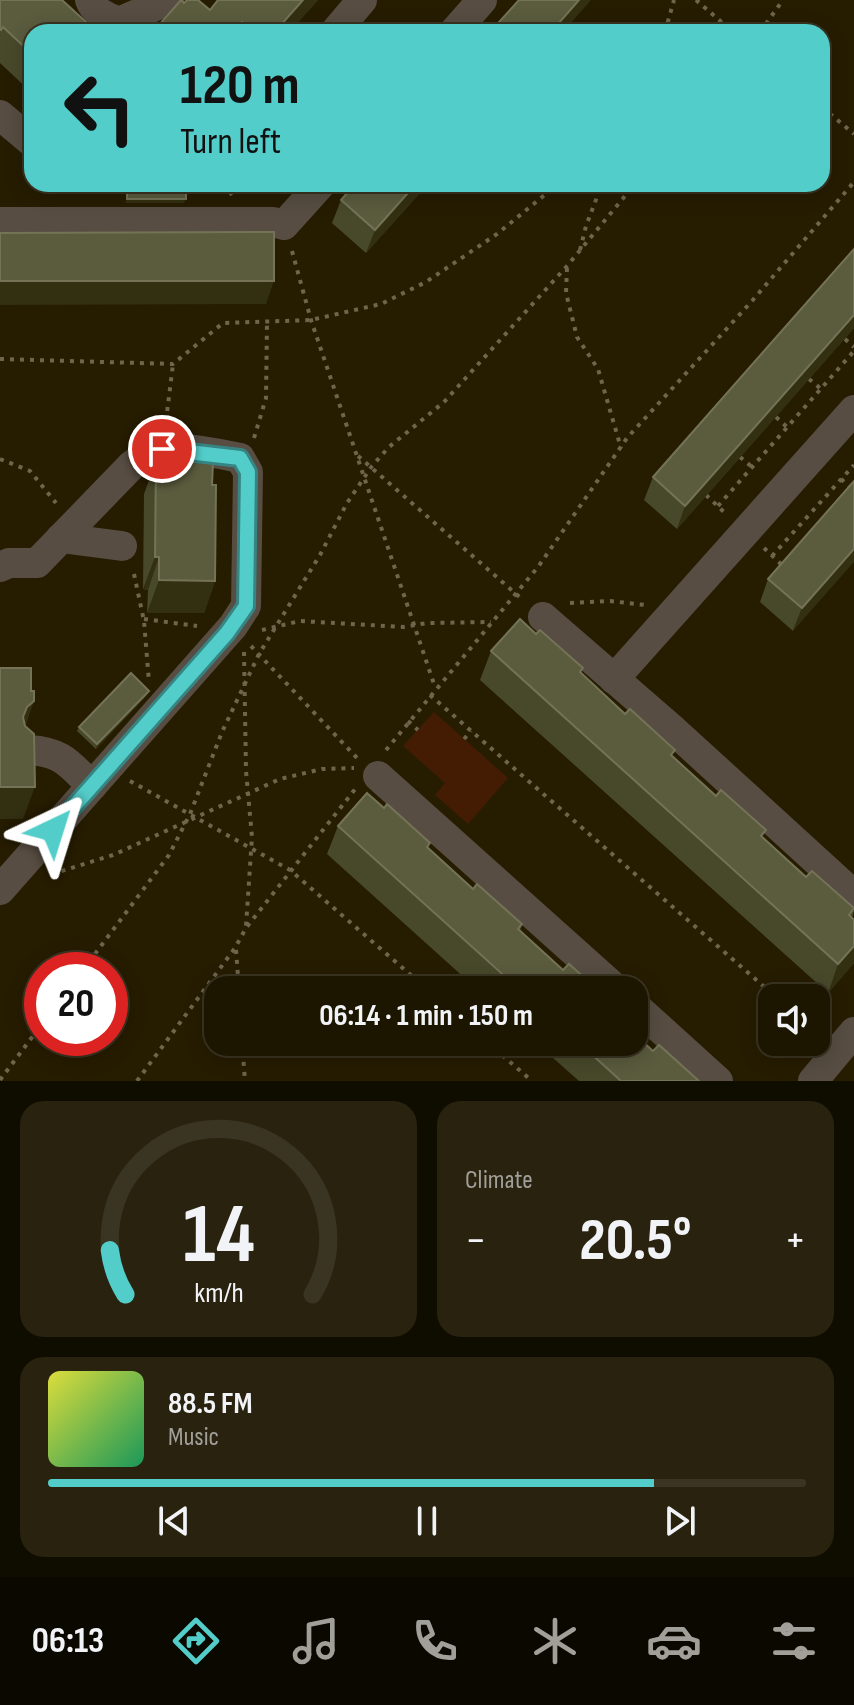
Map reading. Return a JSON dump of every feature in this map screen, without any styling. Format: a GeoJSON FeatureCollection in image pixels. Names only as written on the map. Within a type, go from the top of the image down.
{"type":"FeatureCollection","features":[{"type":"Feature","properties":{"kind":"lane"},"geometry":{"type":"LineString","coordinates":[[90,0],[92,6],[105,16],[119,22],[169,0]]}},
{"type":"Feature","properties":{"kind":"lane"},"geometry":{"type":"LineString","coordinates":[[342,24],[362,0]]}},
{"type":"Feature","properties":{"kind":"lane"},"geometry":{"type":"LineString","coordinates":[[461,24],[482,0]]}},
{"type":"Feature","properties":{"kind":"lane"},"geometry":{"type":"LineString","coordinates":[[0,115],[24,135]]}},
{"type":"Feature","properties":{"kind":"lane"},"geometry":{"type":"LineString","coordinates":[[0,222],[273,222],[284,225],[314,192]]}},
{"type":"Feature","properties":{"kind":"lane"},"geometry":{"type":"LineString","coordinates":[[614,679],[854,410]]}},
{"type":"Feature","properties":{"kind":"lane"},"geometry":{"type":"LineString","coordinates":[[0,567],[9,563],[37,563],[132,465],[148,454],[162,449],[232,456],[240,458],[248,472],[246,606],[236,633],[155,714],[7,882]]}},
{"type":"Feature","properties":{"kind":"lane"},"geometry":{"type":"LineString","coordinates":[[69,530],[122,546]]}},
{"type":"Feature","properties":{"kind":"lane"},"geometry":{"type":"LineString","coordinates":[[555,610],[614,679],[854,895]]}},
{"type":"Feature","properties":{"kind":"lane"},"geometry":{"type":"LineString","coordinates":[[29,750],[49,751],[100,777]]}},
{"type":"Feature","properties":{"kind":"lane"},"geometry":{"type":"LineString","coordinates":[[373,772],[601,976]]}},
{"type":"Feature","properties":{"kind":"lane"},"geometry":{"type":"LineString","coordinates":[[648,1018],[718,1081]]}},
{"type":"Feature","properties":{"kind":"lane"},"geometry":{"type":"LineString","coordinates":[[813,1081],[854,1032]]}},
{"type":"Feature","properties":{"kind":"path"},"geometry":{"type":"LineString","coordinates":[[667,24],[674,0]]}},
{"type":"Feature","properties":{"kind":"path"},"geometry":{"type":"LineString","coordinates":[[696,0],[724,24]]}},
{"type":"Feature","properties":{"kind":"path"},"geometry":{"type":"LineString","coordinates":[[766,24],[783,0]]}},
{"type":"Feature","properties":{"kind":"path"},"geometry":{"type":"LineString","coordinates":[[830,114],[854,134]]}},
{"type":"Feature","properties":{"kind":"path"},"geometry":{"type":"LineString","coordinates":[[137,1081],[290,870],[373,772],[408,721],[517,594],[621,448],[854,182]]}},
{"type":"Feature","properties":{"kind":"path"},"geometry":{"type":"LineString","coordinates":[[0,359],[173,364],[223,323],[311,320],[381,304],[426,282],[497,234],[548,192]]}},
{"type":"Feature","properties":{"kind":"path"},"geometry":{"type":"LineString","coordinates":[[580,251],[599,192]]}},
{"type":"Feature","properties":{"kind":"path"},"geometry":{"type":"LineString","coordinates":[[96,952],[169,855],[190,814],[222,732],[259,654],[372,466],[389,447],[444,402],[567,266],[628,192]]}},
{"type":"Feature","properties":{"kind":"path"},"geometry":{"type":"LineString","coordinates":[[284,225],[311,320],[436,688]]}},
{"type":"Feature","properties":{"kind":"path"},"geometry":{"type":"LineString","coordinates":[[567,266],[566,293],[577,337],[598,369],[621,448]]}},
{"type":"Feature","properties":{"kind":"path"},"geometry":{"type":"LineString","coordinates":[[246,467],[266,398],[267,322]]}},
{"type":"Feature","properties":{"kind":"path"},"geometry":{"type":"LineString","coordinates":[[718,506],[854,349],[845,339]]}},
{"type":"Feature","properties":{"kind":"path"},"geometry":{"type":"LineString","coordinates":[[162,449],[173,364]]}},
{"type":"Feature","properties":{"kind":"path"},"geometry":{"type":"LineString","coordinates":[[809,379],[821,389]]}},
{"type":"Feature","properties":{"kind":"path"},"geometry":{"type":"LineString","coordinates":[[776,417],[787,427]]}},
{"type":"Feature","properties":{"kind":"path"},"geometry":{"type":"LineString","coordinates":[[356,454],[517,594]]}},
{"type":"Feature","properties":{"kind":"path"},"geometry":{"type":"LineString","coordinates":[[740,457],[752,467]]}},
{"type":"Feature","properties":{"kind":"path"},"geometry":{"type":"LineString","coordinates":[[0,459],[30,471],[61,509],[69,530]]}},
{"type":"Feature","properties":{"kind":"path"},"geometry":{"type":"LineString","coordinates":[[772,556],[854,465]]}},
{"type":"Feature","properties":{"kind":"path"},"geometry":{"type":"LineString","coordinates":[[841,479],[854,491]]}},
{"type":"Feature","properties":{"kind":"path"},"geometry":{"type":"LineString","coordinates":[[807,517],[815,524]]}},
{"type":"Feature","properties":{"kind":"path"},"geometry":{"type":"LineString","coordinates":[[134,574],[144,619],[150,701],[155,714]]}},
{"type":"Feature","properties":{"kind":"path"},"geometry":{"type":"LineString","coordinates":[[555,610],[610,601],[677,609]]}},
{"type":"Feature","properties":{"kind":"path"},"geometry":{"type":"LineString","coordinates":[[144,619],[236,633],[300,621],[414,626],[492,622]]}},
{"type":"Feature","properties":{"kind":"path"},"geometry":{"type":"LineString","coordinates":[[7,882],[63,872],[113,855],[295,774],[365,766],[236,633]]}},
{"type":"Feature","properties":{"kind":"path"},"geometry":{"type":"LineString","coordinates":[[236,633],[247,684],[252,849],[247,878],[246,928]]}},
{"type":"Feature","properties":{"kind":"path"},"geometry":{"type":"LineString","coordinates":[[430,695],[761,984]]}},
{"type":"Feature","properties":{"kind":"path"},"geometry":{"type":"LineString","coordinates":[[408,721],[418,730]]}},
{"type":"Feature","properties":{"kind":"path"},"geometry":{"type":"LineString","coordinates":[[464,739],[471,731]]}},
{"type":"Feature","properties":{"kind":"path"},"geometry":{"type":"LineString","coordinates":[[100,777],[190,814],[290,870],[412,976]]}},
{"type":"Feature","properties":{"kind":"path"},"geometry":{"type":"LineString","coordinates":[[235,948],[238,976]]}},
{"type":"Feature","properties":{"kind":"path"},"geometry":{"type":"LineString","coordinates":[[0,1080],[24,1048]]}},
{"type":"Feature","properties":{"kind":"path"},"geometry":{"type":"LineString","coordinates":[[243,1056],[245,1081]]}},
{"type":"Feature","properties":{"kind":"path"},"geometry":{"type":"LineString","coordinates":[[503,1056],[532,1081]]}},
{"type":"Feature","properties":{"kind":"shaded area"},"geometry":{"type":"Polygon","coordinates":[[[434,712],[508,778],[468,824],[435,795],[445,783],[403,746],[434,712]]]}},
{"type":"Feature","properties":{"kind":"building"},"geometry":{"type":"Polygon","coordinates":[[[0,0],[62,0],[88,24],[24,24],[24,47],[3,27],[0,29],[0,0]]]}},
{"type":"Feature","properties":{"kind":"building"},"geometry":{"type":"Polygon","coordinates":[[[181,0],[184,3],[198,0],[210,10],[218,0],[303,0],[282,24],[160,24],[181,0]]]}},
{"type":"Feature","properties":{"kind":"building"},"geometry":{"type":"Polygon","coordinates":[[[519,0],[579,0],[558,24],[497,24],[519,0]]]}},
{"type":"Feature","properties":{"kind":"building"},"geometry":{"type":"Polygon","coordinates":[[[127,192],[186,192],[186,199],[127,199],[127,192]]]}},
{"type":"Feature","properties":{"kind":"building"},"geometry":{"type":"Polygon","coordinates":[[[348,192],[409,192],[375,230],[341,200],[348,192]]]}},
{"type":"Feature","properties":{"kind":"building"},"geometry":{"type":"Polygon","coordinates":[[[274,232],[274,281],[0,281],[0,233],[274,232]]]}},
{"type":"Feature","properties":{"kind":"building"},"geometry":{"type":"Polygon","coordinates":[[[854,249],[854,315],[685,506],[653,477],[854,249]]]}},
{"type":"Feature","properties":{"kind":"building"},"geometry":{"type":"Polygon","coordinates":[[[156,461],[213,462],[212,485],[216,485],[215,581],[159,580],[159,557],[155,557],[156,461]]]}},
{"type":"Feature","properties":{"kind":"building"},"geometry":{"type":"Polygon","coordinates":[[[854,481],[854,549],[802,608],[768,579],[854,481]]]}},
{"type":"Feature","properties":{"kind":"building"},"geometry":{"type":"Polygon","coordinates":[[[520,619],[536,634],[540,630],[583,668],[580,672],[625,714],[630,709],[675,750],[671,755],[716,796],[721,790],[766,830],[761,836],[806,877],[812,871],[854,908],[849,915],[854,920],[854,946],[838,964],[491,651],[520,619]]]}},
{"type":"Feature","properties":{"kind":"building"},"geometry":{"type":"Polygon","coordinates":[[[0,668],[31,668],[34,701],[23,717],[25,726],[34,734],[35,787],[0,787],[0,668]]]}},
{"type":"Feature","properties":{"kind":"building"},"geometry":{"type":"Polygon","coordinates":[[[131,673],[149,691],[97,744],[79,727],[131,673]]]}},
{"type":"Feature","properties":{"kind":"building"},"geometry":{"type":"Polygon","coordinates":[[[367,793],[384,808],[387,804],[430,843],[427,847],[473,889],[477,884],[522,924],[518,929],[563,970],[569,964],[582,976],[504,976],[338,826],[367,793]]]}},
{"type":"Feature","properties":{"kind":"building"},"geometry":{"type":"Polygon","coordinates":[[[659,1045],[699,1081],[621,1081],[593,1056],[648,1056],[648,1047],[653,1051],[659,1045]]]}},
{"type":"Feature","properties":{"kind":"route"},"geometry":{"type":"LineString","coordinates":[[53,830],[227,633],[246,606],[248,472],[240,458],[162,449]]}}]}
